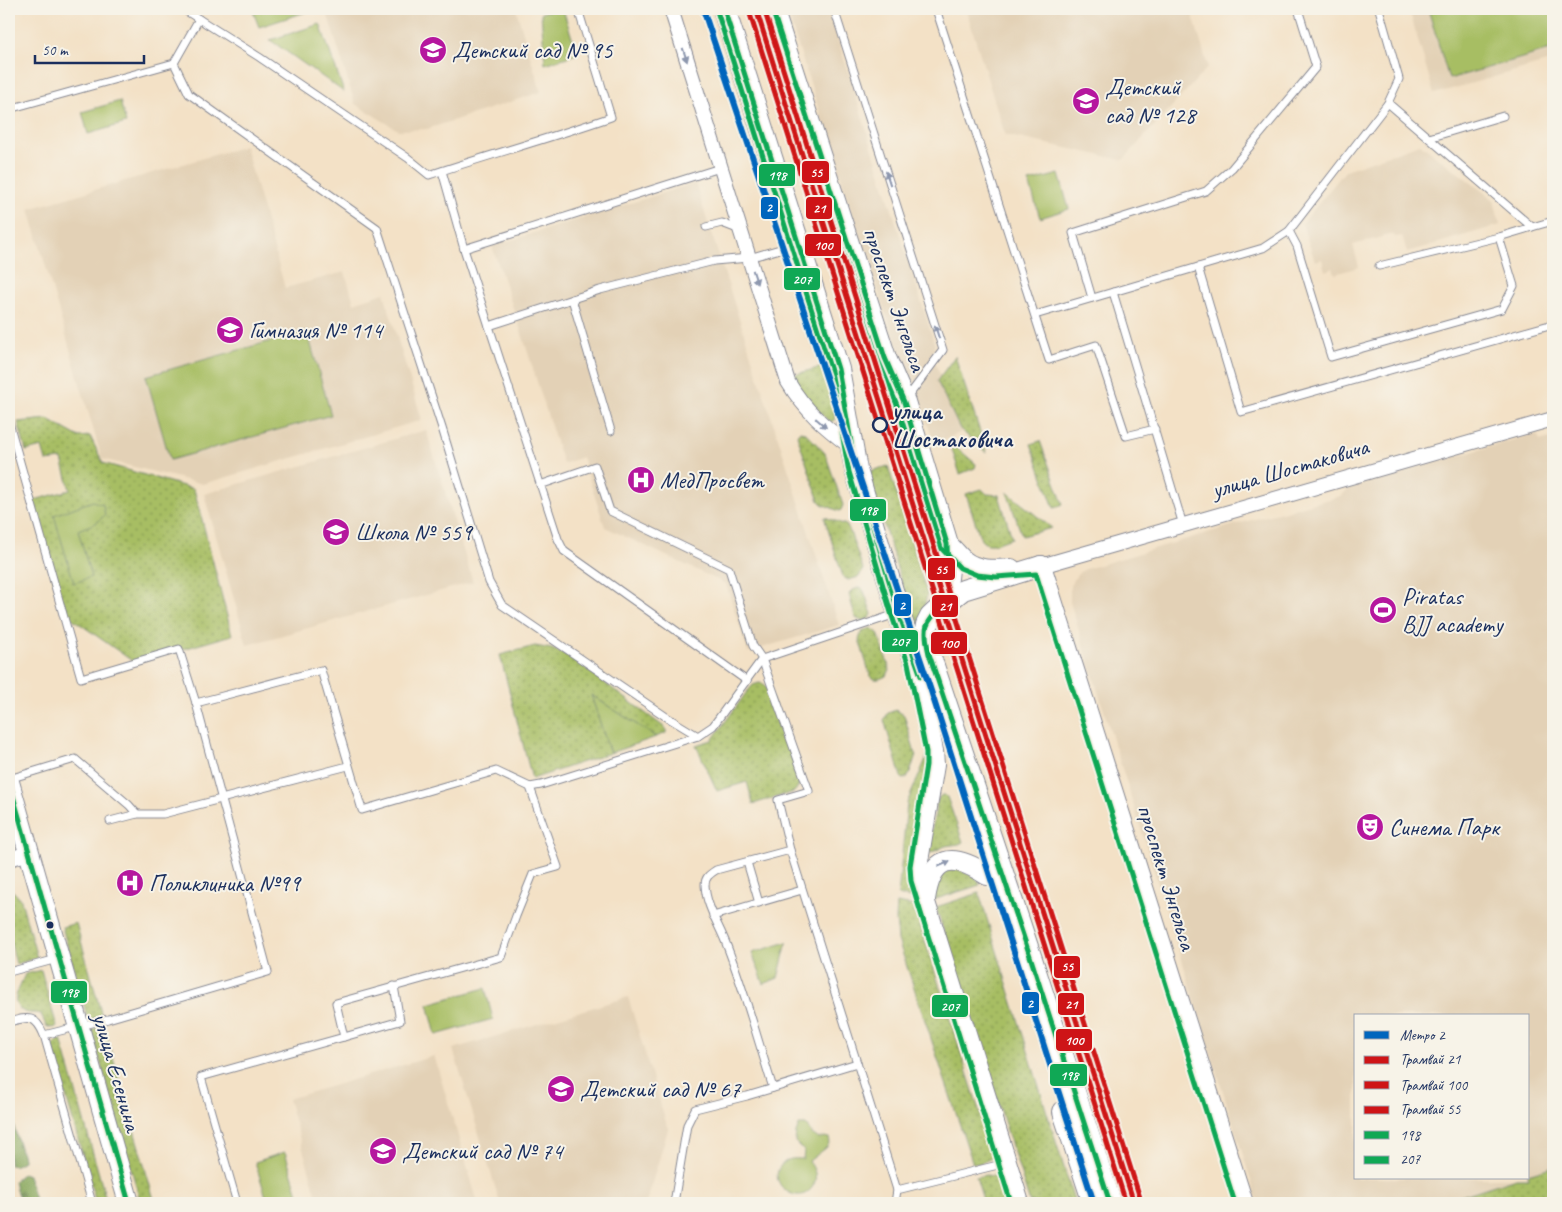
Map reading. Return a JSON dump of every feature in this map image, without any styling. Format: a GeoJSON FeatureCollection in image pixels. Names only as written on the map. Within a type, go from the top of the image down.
{"type":"FeatureCollection","features":[{"type":"Feature","properties":{"kind":"main road"},"geometry":{"type":"LineString","coordinates":[[724,9],[838,369],[856,470],[899,614],[929,695],[1094,1203]]}},
{"type":"Feature","properties":{"kind":"main road","name":"проспект Энгельса"},"geometry":{"type":"LineString","coordinates":[[772,9],[885,358],[904,402],[947,544],[948,569],[944,604]]}},
{"type":"Feature","properties":{"kind":"main road","name":"улица Шостаковича"},"geometry":{"type":"LineString","coordinates":[[947,544],[965,562],[978,568],[996,570],[1041,566]]}},
{"type":"Feature","properties":{"kind":"main road","name":"проспект Энгельса"},"geometry":{"type":"LineString","coordinates":[[1041,566],[1243,1203]]}},
{"type":"Feature","properties":{"kind":"main road","name":"улица Шостаковича"},"geometry":{"type":"LineString","coordinates":[[944,604],[963,590],[1041,566]]}},
{"type":"Feature","properties":{"kind":"main road"},"geometry":{"type":"LineString","coordinates":[[944,604],[931,617],[927,625],[925,636],[928,654],[1034,968],[1110,1203]]}},
{"type":"Feature","properties":{"kind":"main road"},"geometry":{"type":"LineString","coordinates":[[915,661],[933,751],[933,774],[917,867],[918,880],[1020,1203]]}},
{"type":"Feature","properties":{"kind":"main road","name":"улица Есенина"},"geometry":{"type":"LineString","coordinates":[[9,780],[129,1203]]}},
{"type":"Feature","properties":{"kind":"main road"},"geometry":{"type":"LineString","coordinates":[[924,903],[930,876],[935,868],[946,862],[956,860],[964,862],[987,874]]}},
{"type":"Feature","properties":{"kind":"street"},"geometry":{"type":"LineString","coordinates":[[671,9],[788,382],[808,410],[852,448]]}},
{"type":"Feature","properties":{"kind":"street","name":"улица Шостаковича"},"geometry":{"type":"LineString","coordinates":[[1041,566],[1553,419]]}},
{"type":"Feature","properties":{"kind":"street"},"geometry":{"type":"LineString","coordinates":[[9,859],[29,853]]}},
{"type":"Feature","properties":{"kind":"lane"},"geometry":{"type":"LineString","coordinates":[[183,9],[284,74],[408,158],[429,175],[611,117],[578,9]]}},
{"type":"Feature","properties":{"kind":"lane"},"geometry":{"type":"LineString","coordinates":[[834,9],[943,350],[904,402]]}},
{"type":"Feature","properties":{"kind":"lane"},"geometry":{"type":"LineString","coordinates":[[936,9],[1049,360],[1096,345],[1126,436],[1155,429]]}},
{"type":"Feature","properties":{"kind":"lane"},"geometry":{"type":"LineString","coordinates":[[1092,298],[1073,233],[1206,192],[1232,168],[1316,67],[1298,9]]}},
{"type":"Feature","properties":{"kind":"lane"},"geometry":{"type":"LineString","coordinates":[[1035,315],[1263,248],[1289,231],[1388,103],[1399,79],[1379,9]]}},
{"type":"Feature","properties":{"kind":"lane"},"geometry":{"type":"LineString","coordinates":[[9,117],[11,109],[174,63],[199,19]]}},
{"type":"Feature","properties":{"kind":"lane"},"geometry":{"type":"LineString","coordinates":[[174,63],[188,94],[377,228],[442,428],[489,582],[502,605],[665,716],[698,736]]}},
{"type":"Feature","properties":{"kind":"lane"},"geometry":{"type":"LineString","coordinates":[[1388,103],[1532,227]]}},
{"type":"Feature","properties":{"kind":"lane"},"geometry":{"type":"LineString","coordinates":[[1429,138],[1503,116]]}},
{"type":"Feature","properties":{"kind":"lane"},"geometry":{"type":"LineString","coordinates":[[464,249],[720,168]]}},
{"type":"Feature","properties":{"kind":"lane"},"geometry":{"type":"LineString","coordinates":[[442,171],[464,249],[540,485],[558,539],[564,550],[747,681]]}},
{"type":"Feature","properties":{"kind":"lane"},"geometry":{"type":"LineString","coordinates":[[1380,266],[1499,237],[1553,221]]}},
{"type":"Feature","properties":{"kind":"lane"},"geometry":{"type":"LineString","coordinates":[[706,227],[722,223],[740,230]]}},
{"type":"Feature","properties":{"kind":"lane"},"geometry":{"type":"LineString","coordinates":[[1289,231],[1297,246],[1331,357],[1502,309],[1514,286],[1499,237]]}},
{"type":"Feature","properties":{"kind":"lane"},"geometry":{"type":"LineString","coordinates":[[489,326],[572,299],[714,261],[749,258],[798,244]]}},
{"type":"Feature","properties":{"kind":"lane"},"geometry":{"type":"LineString","coordinates":[[1198,267],[1241,412],[1553,324]]}},
{"type":"Feature","properties":{"kind":"lane"},"geometry":{"type":"LineString","coordinates":[[1113,292],[1183,525]]}},
{"type":"Feature","properties":{"kind":"lane"},"geometry":{"type":"LineString","coordinates":[[572,299],[611,430]]}},
{"type":"Feature","properties":{"kind":"lane"},"geometry":{"type":"LineString","coordinates":[[9,423],[81,678],[180,649],[268,972],[78,1027],[44,1035]]}},
{"type":"Feature","properties":{"kind":"lane"},"geometry":{"type":"LineString","coordinates":[[540,485],[595,466],[610,511],[729,569],[753,646],[762,659],[809,791],[778,800],[802,890],[897,1190],[895,1203]]}},
{"type":"Feature","properties":{"kind":"lane"},"geometry":{"type":"LineString","coordinates":[[196,703],[321,670],[362,810],[496,772],[530,787],[541,785],[698,736],[713,726],[762,659],[899,614]]}},
{"type":"Feature","properties":{"kind":"lane"},"geometry":{"type":"LineString","coordinates":[[9,780],[75,759],[137,814]]}},
{"type":"Feature","properties":{"kind":"lane"},"geometry":{"type":"LineString","coordinates":[[110,821],[137,814],[163,814],[348,766]]}},
{"type":"Feature","properties":{"kind":"lane"},"geometry":{"type":"LineString","coordinates":[[344,1037],[336,1003],[501,957],[533,874],[558,867],[530,787]]}},
{"type":"Feature","properties":{"kind":"lane"},"geometry":{"type":"LineString","coordinates":[[773,1088],[727,944],[713,916],[705,886],[709,874],[716,870],[790,850]]}},
{"type":"Feature","properties":{"kind":"lane"},"geometry":{"type":"LineString","coordinates":[[747,862],[759,903]]}},
{"type":"Feature","properties":{"kind":"lane"},"geometry":{"type":"LineString","coordinates":[[713,916],[802,890]]}},
{"type":"Feature","properties":{"kind":"lane"},"geometry":{"type":"LineString","coordinates":[[9,972],[59,958]]}},
{"type":"Feature","properties":{"kind":"lane"},"geometry":{"type":"LineString","coordinates":[[237,1203],[201,1077],[400,1021],[394,986]]}},
{"type":"Feature","properties":{"kind":"lane"},"geometry":{"type":"LineString","coordinates":[[9,1022],[27,1017],[41,1026],[92,1203]]}},
{"type":"Feature","properties":{"kind":"lane"},"geometry":{"type":"LineString","coordinates":[[674,1203],[687,1125],[695,1109],[857,1063]]}},
{"type":"Feature","properties":{"kind":"lane"},"geometry":{"type":"LineString","coordinates":[[897,1190],[1007,1163]]}},
{"type":"Feature","properties":{"kind":"shaded area","name":"Детский сад № 95"},"geometry":{"type":"Polygon","coordinates":[[[326,9],[516,9],[541,92],[427,129],[398,130],[355,104],[326,9]]]}},
{"type":"Feature","properties":{"kind":"shaded area"},"geometry":{"type":"Polygon","coordinates":[[[786,9],[828,9],[935,345],[931,355],[966,430],[935,444],[885,312],[786,9]]]}},
{"type":"Feature","properties":{"kind":"shaded area","name":"Детский сад № 128"},"geometry":{"type":"Polygon","coordinates":[[[970,9],[1191,9],[1208,67],[1123,160],[1005,135],[967,12],[970,9]]]}},
{"type":"Feature","properties":{"kind":"shaded area"},"geometry":{"type":"Polygon","coordinates":[[[1409,9],[1553,9],[1553,60],[1434,94],[1409,9]]]}},
{"type":"Feature","properties":{"kind":"shaded area"},"geometry":{"type":"Polygon","coordinates":[[[1420,144],[1494,200],[1500,225],[1407,252],[1402,236],[1395,237],[1393,234],[1353,245],[1359,267],[1335,274],[1333,268],[1325,271],[1322,259],[1315,261],[1302,224],[1346,170],[1420,144]]]}},
{"type":"Feature","properties":{"kind":"shaded area","name":"Гимназия № 114"},"geometry":{"type":"Polygon","coordinates":[[[245,146],[285,288],[345,272],[354,303],[384,293],[422,420],[203,484],[102,459],[29,209],[245,146]]]}},
{"type":"Feature","properties":{"kind":"shaded area"},"geometry":{"type":"Polygon","coordinates":[[[695,183],[839,625],[748,652],[726,584],[605,527],[582,457],[563,464],[492,246],[695,183]]]}},
{"type":"Feature","properties":{"kind":"shaded area","name":"Школа № 559"},"geometry":{"type":"Polygon","coordinates":[[[426,430],[473,582],[247,645],[204,494],[426,430]]]}},
{"type":"Feature","properties":{"kind":"shaded area"},"geometry":{"type":"Polygon","coordinates":[[[1534,434],[1538,436],[1540,441],[1553,437],[1553,1203],[1258,1203],[1070,602],[1070,587],[1073,580],[1080,572],[1086,569],[1241,523],[1341,496],[1352,486],[1534,434]]]}},
{"type":"Feature","properties":{"kind":"shaded area","name":"Детский сад № 67"},"geometry":{"type":"Polygon","coordinates":[[[628,997],[668,1129],[646,1203],[500,1203],[453,1049],[628,997]]]}},
{"type":"Feature","properties":{"kind":"shaded area","name":"Детский сад № 74"},"geometry":{"type":"Polygon","coordinates":[[[434,1056],[478,1203],[319,1203],[288,1099],[434,1056]]]}},
{"type":"Feature","properties":{"kind":"green space"},"geometry":{"type":"Polygon","coordinates":[[[252,9],[309,9],[309,11],[259,27],[252,9]]]}},
{"type":"Feature","properties":{"kind":"green space"},"geometry":{"type":"Polygon","coordinates":[[[563,9],[577,54],[545,64],[541,13],[563,9]]]}},
{"type":"Feature","properties":{"kind":"green space"},"geometry":{"type":"Polygon","coordinates":[[[1428,9],[1553,9],[1553,49],[1449,79],[1428,9]]]}},
{"type":"Feature","properties":{"kind":"green space"},"geometry":{"type":"Polygon","coordinates":[[[320,24],[344,92],[270,40],[320,24]]]}},
{"type":"Feature","properties":{"kind":"green space"},"geometry":{"type":"Polygon","coordinates":[[[120,101],[126,123],[88,134],[82,112],[120,101]]]}},
{"type":"Feature","properties":{"kind":"green space"},"geometry":{"type":"Polygon","coordinates":[[[1059,174],[1069,209],[1040,218],[1029,182],[1059,174]]]}},
{"type":"Feature","properties":{"kind":"green space"},"geometry":{"type":"Polygon","coordinates":[[[307,331],[331,415],[170,460],[146,376],[307,331]]]}},
{"type":"Feature","properties":{"kind":"green space"},"geometry":{"type":"Polygon","coordinates":[[[955,356],[987,453],[960,429],[937,381],[955,356]]]}},
{"type":"Feature","properties":{"kind":"green space"},"geometry":{"type":"Polygon","coordinates":[[[825,366],[832,391],[835,417],[831,422],[802,394],[793,375],[825,366]]]}},
{"type":"Feature","properties":{"kind":"green space"},"geometry":{"type":"Polygon","coordinates":[[[47,419],[79,437],[90,436],[103,463],[194,489],[232,635],[135,663],[63,612],[31,501],[70,490],[62,459],[46,461],[42,447],[26,451],[18,422],[47,419]]]}},
{"type":"Feature","properties":{"kind":"green space"},"geometry":{"type":"Polygon","coordinates":[[[800,431],[805,432],[825,453],[843,505],[841,510],[839,511],[819,501],[797,435],[800,431]]]}},
{"type":"Feature","properties":{"kind":"green space"},"geometry":{"type":"Polygon","coordinates":[[[949,441],[976,464],[975,468],[960,474],[949,441]]]}},
{"type":"Feature","properties":{"kind":"green space"},"geometry":{"type":"Polygon","coordinates":[[[1040,441],[1063,504],[1054,508],[1031,444],[1040,441]]]}},
{"type":"Feature","properties":{"kind":"green space"},"geometry":{"type":"Polygon","coordinates":[[[888,466],[927,594],[924,610],[916,631],[868,472],[888,466]]]}},
{"type":"Feature","properties":{"kind":"green space"},"geometry":{"type":"Polygon","coordinates":[[[982,489],[987,494],[999,495],[1012,538],[992,544],[984,543],[981,540],[966,494],[982,489]]]}},
{"type":"Feature","properties":{"kind":"green space"},"geometry":{"type":"Polygon","coordinates":[[[1007,492],[1052,528],[1022,536],[1007,492]]]}},
{"type":"Feature","properties":{"kind":"green space"},"geometry":{"type":"Polygon","coordinates":[[[93,501],[103,505],[105,515],[96,523],[78,530],[91,577],[74,583],[54,515],[93,501]]]}},
{"type":"Feature","properties":{"kind":"green space"},"geometry":{"type":"Polygon","coordinates":[[[825,517],[846,525],[849,529],[863,569],[859,577],[848,580],[843,577],[825,517]]]}},
{"type":"Feature","properties":{"kind":"green space"},"geometry":{"type":"Polygon","coordinates":[[[861,587],[872,614],[870,618],[862,621],[855,617],[849,594],[861,587]]]}},
{"type":"Feature","properties":{"kind":"green space"},"geometry":{"type":"Polygon","coordinates":[[[871,628],[878,633],[890,670],[886,676],[878,679],[874,679],[870,675],[859,639],[862,632],[871,628]]]}},
{"type":"Feature","properties":{"kind":"green space"},"geometry":{"type":"Polygon","coordinates":[[[535,646],[552,649],[569,656],[664,727],[666,733],[656,737],[592,696],[610,753],[532,779],[500,655],[535,646]]]}},
{"type":"Feature","properties":{"kind":"green space"},"geometry":{"type":"Polygon","coordinates":[[[764,684],[775,706],[800,781],[794,792],[753,804],[747,782],[717,791],[696,745],[712,740],[746,693],[753,685],[764,684]]]}},
{"type":"Feature","properties":{"kind":"green space"},"geometry":{"type":"Polygon","coordinates":[[[591,695],[656,737],[610,753],[591,695]]]}},
{"type":"Feature","properties":{"kind":"green space"},"geometry":{"type":"Polygon","coordinates":[[[896,710],[904,715],[916,756],[908,777],[903,779],[884,720],[888,713],[896,710]]]}},
{"type":"Feature","properties":{"kind":"green space"},"geometry":{"type":"Polygon","coordinates":[[[929,752],[910,883],[911,898],[898,895],[907,803],[929,752]]]}},
{"type":"Feature","properties":{"kind":"green space"},"geometry":{"type":"Polygon","coordinates":[[[942,795],[947,797],[963,842],[945,846],[931,853],[928,851],[937,802],[942,795]]]}},
{"type":"Feature","properties":{"kind":"green space"},"geometry":{"type":"Polygon","coordinates":[[[949,866],[976,877],[980,885],[933,900],[932,886],[949,866]]]}},
{"type":"Feature","properties":{"kind":"green space"},"geometry":{"type":"Polygon","coordinates":[[[9,891],[14,892],[21,900],[37,958],[16,964],[9,935],[9,891]]]}},
{"type":"Feature","properties":{"kind":"green space"},"geometry":{"type":"Polygon","coordinates":[[[979,893],[1075,1203],[1030,1203],[936,907],[979,893]]]}},
{"type":"Feature","properties":{"kind":"green space"},"geometry":{"type":"Polygon","coordinates":[[[897,903],[914,906],[994,1157],[981,1163],[973,1164],[898,940],[897,903]]]}},
{"type":"Feature","properties":{"kind":"green space"},"geometry":{"type":"Polygon","coordinates":[[[76,923],[102,1016],[88,1020],[62,927],[76,923]]]}},
{"type":"Feature","properties":{"kind":"green space"},"geometry":{"type":"Polygon","coordinates":[[[787,942],[778,978],[764,984],[752,953],[787,942]]]}},
{"type":"Feature","properties":{"kind":"green space"},"geometry":{"type":"Polygon","coordinates":[[[41,970],[57,1027],[46,1026],[41,1014],[25,1012],[17,1005],[16,995],[25,974],[41,970]]]}},
{"type":"Feature","properties":{"kind":"green space"},"geometry":{"type":"Polygon","coordinates":[[[485,988],[493,1019],[436,1035],[428,1004],[485,988]]]}},
{"type":"Feature","properties":{"kind":"green space"},"geometry":{"type":"Polygon","coordinates":[[[104,1026],[155,1203],[141,1203],[91,1030],[104,1026]]]}},
{"type":"Feature","properties":{"kind":"green space"},"geometry":{"type":"Polygon","coordinates":[[[61,1039],[107,1203],[96,1203],[53,1050],[53,1045],[61,1039]]]}},
{"type":"Feature","properties":{"kind":"green space"},"geometry":{"type":"Polygon","coordinates":[[[9,1109],[23,1158],[23,1161],[15,1166],[9,1165],[9,1109]]]}},
{"type":"Feature","properties":{"kind":"green space"},"geometry":{"type":"Polygon","coordinates":[[[799,1125],[806,1125],[812,1134],[819,1139],[829,1138],[830,1142],[826,1148],[809,1161],[815,1174],[815,1183],[806,1193],[799,1195],[784,1189],[779,1182],[777,1174],[780,1167],[788,1160],[803,1159],[804,1151],[795,1142],[799,1125]]]}},
{"type":"Feature","properties":{"kind":"green space"},"geometry":{"type":"Polygon","coordinates":[[[285,1152],[301,1203],[268,1203],[255,1162],[285,1152]]]}},
{"type":"Feature","properties":{"kind":"green space"},"geometry":{"type":"Polygon","coordinates":[[[1553,1168],[1553,1194],[1522,1203],[1455,1203],[1455,1198],[1510,1180],[1530,1180],[1530,1173],[1553,1168]]]}},
{"type":"Feature","properties":{"kind":"green space"},"geometry":{"type":"Polygon","coordinates":[[[23,1173],[28,1175],[36,1203],[22,1203],[17,1193],[14,1181],[23,1173]]]}},
{"type":"Feature","properties":{"kind":"green space"},"geometry":{"type":"Polygon","coordinates":[[[986,1175],[1001,1177],[1009,1203],[984,1203],[976,1177],[986,1175]]]}},
{"type":"Feature","properties":{"kind":"metro line","name":"2"},"geometry":{"type":"LineString","coordinates":[[703,9],[931,691],[1094,1203]]}},
{"type":"Feature","properties":{"kind":"tram line","name":"21"},"geometry":{"type":"LineString","coordinates":[[756,9],[1134,1203]]}},
{"type":"Feature","properties":{"kind":"tram line","name":"55"},"geometry":{"type":"LineString","coordinates":[[764,9],[1141,1201]]}},
{"type":"Feature","properties":{"kind":"tram line","name":"100"},"geometry":{"type":"LineString","coordinates":[[749,11],[1126,1203]]}},
{"type":"Feature","properties":{"kind":"transit line","name":"198"},"geometry":{"type":"LineString","coordinates":[[724,9],[838,369],[856,470],[899,614],[921,676]]}},
{"type":"Feature","properties":{"kind":"transit line","name":"198"},"geometry":{"type":"LineString","coordinates":[[772,9],[885,358],[904,402],[947,544],[948,569],[944,605],[932,617],[927,626],[926,638],[929,654],[1110,1203]]}},
{"type":"Feature","properties":{"kind":"transit line","name":"207"},"geometry":{"type":"LineString","coordinates":[[717,11],[831,371],[849,472],[908,663],[926,752],[926,765],[910,866],[911,881],[1011,1203]]}},
{"type":"Feature","properties":{"kind":"transit line","name":"207"},"geometry":{"type":"LineString","coordinates":[[765,11],[878,360],[897,405],[941,548],[960,568],[977,575],[996,577],[1036,574],[1235,1203]]}},
{"type":"Feature","properties":{"kind":"transit line","name":"198"},"geometry":{"type":"LineString","coordinates":[[9,782],[129,1203]]}},
{"type":"Feature","properties":{"kind":"place","name":"Детский сад № 95"},"geometry":{"type":"Point","coordinates":[433,50]}},
{"type":"Feature","properties":{"kind":"place","name":"Детский сад № 128"},"geometry":{"type":"Point","coordinates":[1086,101]}},
{"type":"Feature","properties":{"kind":"place","name":"Гимназия № 114"},"geometry":{"type":"Point","coordinates":[230,330]}},
{"type":"Feature","properties":{"kind":"place","name":"улица Шостаковича"},"geometry":{"type":"Point","coordinates":[880,425]}},
{"type":"Feature","properties":{"kind":"place","name":"МедПросвет"},"geometry":{"type":"Point","coordinates":[641,480]}},
{"type":"Feature","properties":{"kind":"place","name":"Школа № 559"},"geometry":{"type":"Point","coordinates":[336,532]}},
{"type":"Feature","properties":{"kind":"place","name":"Piratas BJJ academy"},"geometry":{"type":"Point","coordinates":[1383,610]}},
{"type":"Feature","properties":{"kind":"place","name":"Синема Парк"},"geometry":{"type":"Point","coordinates":[1370,827]}},
{"type":"Feature","properties":{"kind":"place","name":"Поликлиника №99"},"geometry":{"type":"Point","coordinates":[130,883]}},
{"type":"Feature","properties":{"kind":"place","name":"Детский сад № 67"},"geometry":{"type":"Point","coordinates":[561,1089]}},
{"type":"Feature","properties":{"kind":"place","name":"Детский сад № 74"},"geometry":{"type":"Point","coordinates":[383,1151]}}]}
